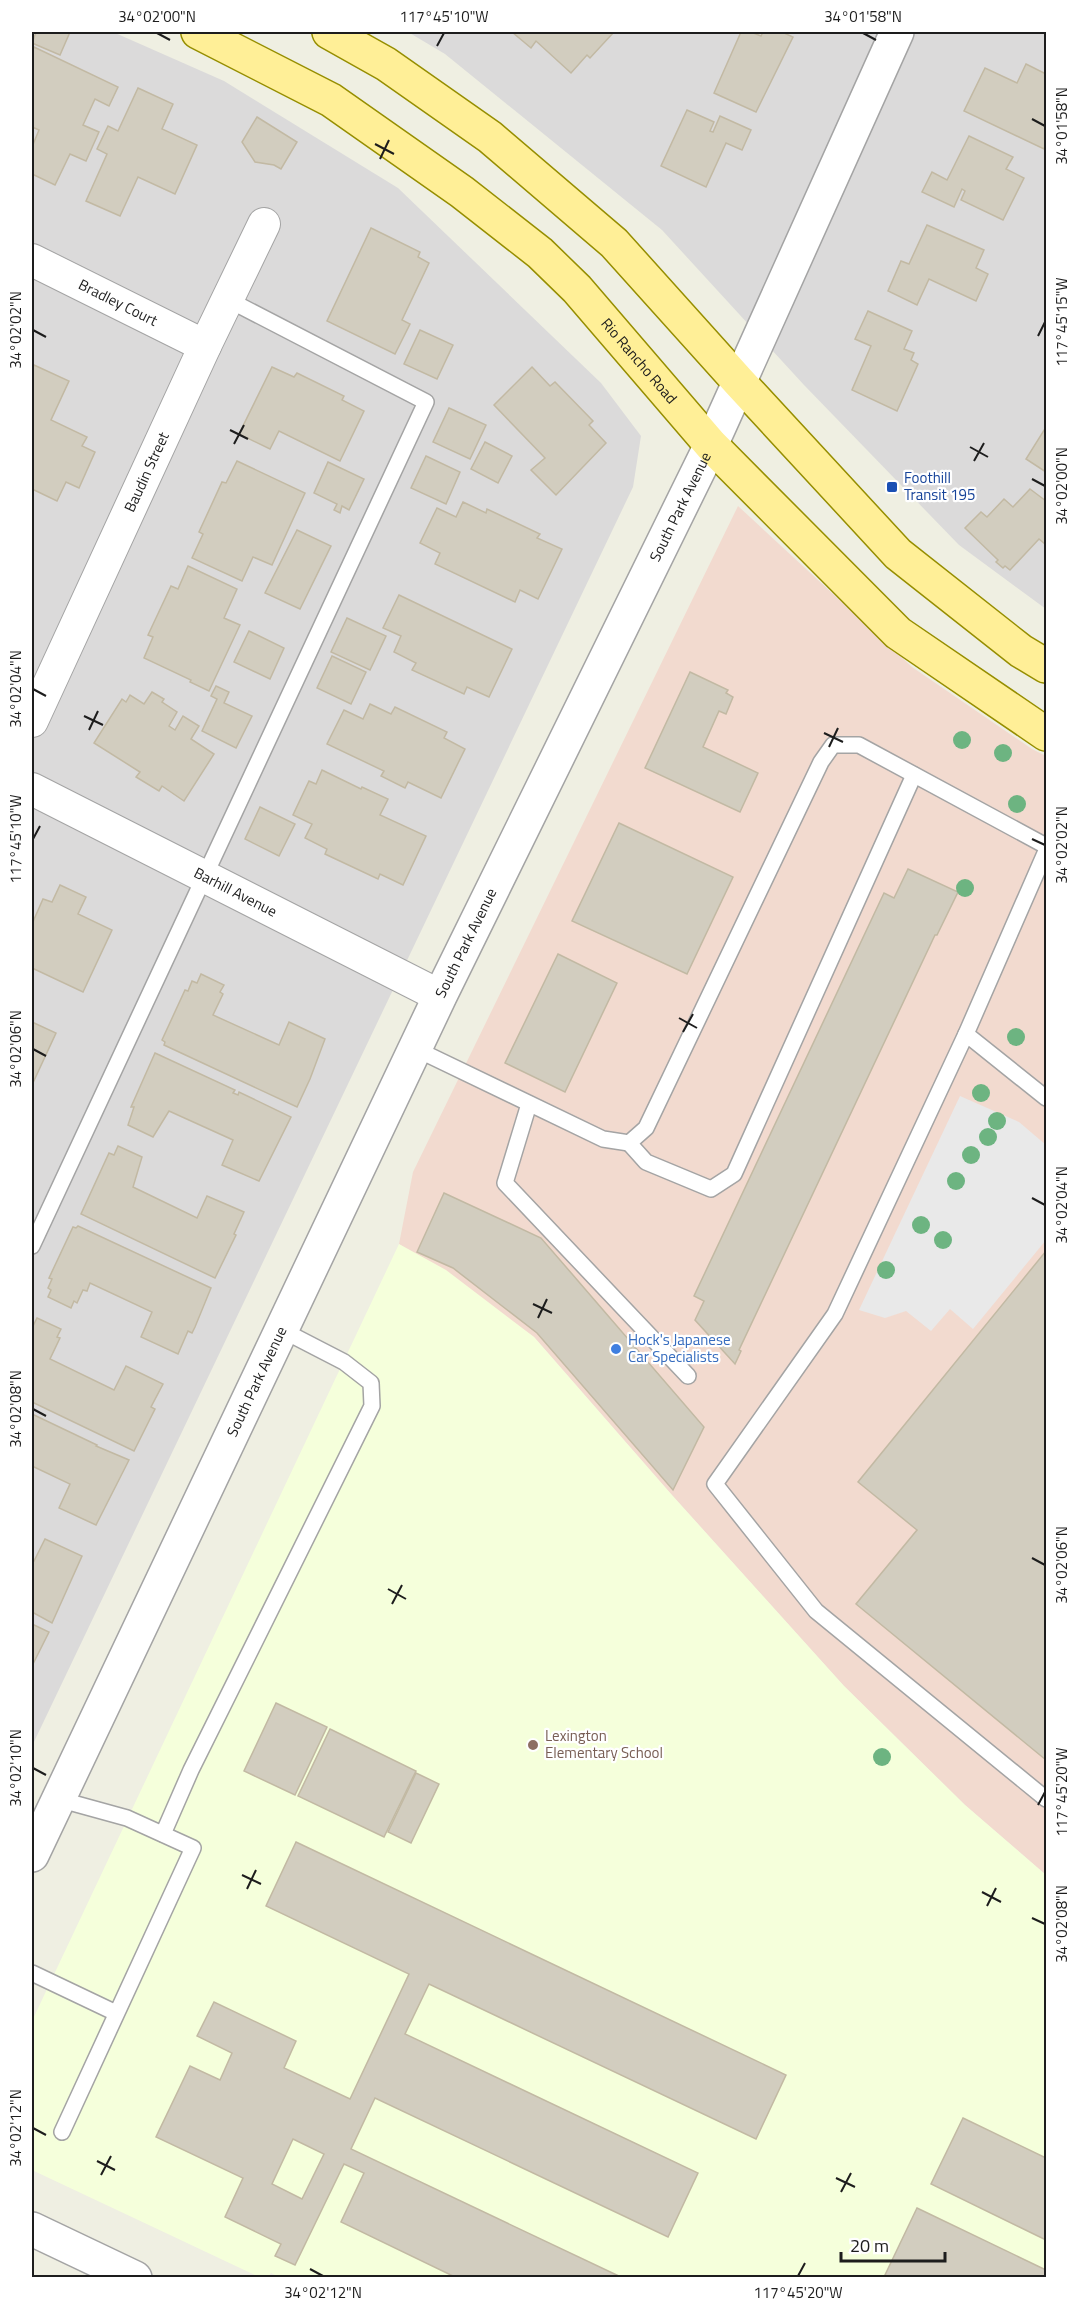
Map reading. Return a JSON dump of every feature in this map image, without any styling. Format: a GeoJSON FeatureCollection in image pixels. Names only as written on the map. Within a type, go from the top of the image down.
{"type":"FeatureCollection","features":[{"type":"Feature","properties":{"kind":"main road","name":"Rio Rancho Road"},"geometry":{"type":"LineString","coordinates":[[198,32],[331,100],[462,192],[540,253],[578,289],[711,445],[898,633],[1047,734]]}},
{"type":"Feature","properties":{"kind":"main road"},"geometry":{"type":"LineString","coordinates":[[329,32],[386,64],[490,137],[605,235],[898,554],[1021,651],[1047,666]]}},
{"type":"Feature","properties":{"kind":"street","name":"South Park Avenue"},"geometry":{"type":"LineString","coordinates":[[32,1855],[440,996],[711,445],[897,32]]}},
{"type":"Feature","properties":{"kind":"street","name":"Baudin Street"},"geometry":{"type":"LineString","coordinates":[[32,721],[205,345],[264,224]]}},
{"type":"Feature","properties":{"kind":"street","name":"Bradley Court"},"geometry":{"type":"LineString","coordinates":[[32,260],[205,345]]}},
{"type":"Feature","properties":{"kind":"street","name":"Barhill Avenue"},"geometry":{"type":"LineString","coordinates":[[32,789],[440,996]]}},
{"type":"Feature","properties":{"kind":"street"},"geometry":{"type":"LineString","coordinates":[[32,2229],[135,2277]]}},
{"type":"Feature","properties":{"kind":"lane"},"geometry":{"type":"LineString","coordinates":[[32,1246],[426,402],[227,299]]}},
{"type":"Feature","properties":{"kind":"lane"},"geometry":{"type":"LineString","coordinates":[[629,1143],[646,1128],[821,762],[833,745],[859,745],[1047,846]]}},
{"type":"Feature","properties":{"kind":"lane"},"geometry":{"type":"LineString","coordinates":[[416,1049],[603,1139],[629,1143],[646,1162],[711,1189],[734,1174],[914,775]]}},
{"type":"Feature","properties":{"kind":"lane"},"geometry":{"type":"LineString","coordinates":[[1047,851],[966,1034],[835,1314],[715,1484],[816,1611],[1047,1799]]}},
{"type":"Feature","properties":{"kind":"lane"},"geometry":{"type":"LineString","coordinates":[[966,1034],[1047,1098]]}},
{"type":"Feature","properties":{"kind":"lane"},"geometry":{"type":"LineString","coordinates":[[530,1104],[505,1183],[688,1376]]}},
{"type":"Feature","properties":{"kind":"lane"},"geometry":{"type":"LineString","coordinates":[[163,1834],[196,1759],[372,1406],[371,1383],[344,1362],[282,1330]]}},
{"type":"Feature","properties":{"kind":"lane"},"geometry":{"type":"LineString","coordinates":[[58,1799],[127,1818],[193,1848],[62,2132]]}},
{"type":"Feature","properties":{"kind":"lane"},"geometry":{"type":"LineString","coordinates":[[32,1973],[116,2013]]}},
{"type":"Feature","properties":{"kind":"shaded area"},"geometry":{"type":"Polygon","coordinates":[[[32,32],[113,32],[224,81],[398,188],[601,383],[641,436],[633,487],[32,1746],[32,32]]]}},
{"type":"Feature","properties":{"kind":"shaded area"},"geometry":{"type":"Polygon","coordinates":[[[408,32],[1046,32],[1046,609],[959,545],[804,385],[662,230],[445,54],[408,32]]]}},
{"type":"Feature","properties":{"kind":"shaded area"},"geometry":{"type":"Polygon","coordinates":[[[738,506],[912,667],[1032,749],[1046,756],[1046,1875],[965,1805],[844,1686],[671,1494],[534,1337],[399,1244],[413,1172],[738,506]]]}},
{"type":"Feature","properties":{"kind":"shaded area"},"geometry":{"type":"Polygon","coordinates":[[[960,1096],[1019,1122],[1046,1145],[1046,1240],[973,1329],[950,1309],[931,1331],[906,1311],[885,1318],[859,1310],[960,1096]]]}},
{"type":"Feature","properties":{"kind":"shaded area","name":"Lexington Elementary School"},"geometry":{"type":"Polygon","coordinates":[[[399,1244],[446,1270],[534,1337],[671,1494],[844,1686],[965,1805],[1046,1875],[1046,2277],[281,2278],[271,2273],[268,2277],[259,2277],[32,2170],[32,2021],[399,1244]]]}},
{"type":"Feature","properties":{"kind":"building"},"geometry":{"type":"Polygon","coordinates":[[[36,32],[70,32],[60,55],[32,43],[36,32]]]}},
{"type":"Feature","properties":{"kind":"building"},"geometry":{"type":"Polygon","coordinates":[[[512,32],[614,32],[590,58],[587,55],[571,73],[536,41],[531,48],[512,32]]]}},
{"type":"Feature","properties":{"kind":"building"},"geometry":{"type":"Polygon","coordinates":[[[741,32],[751,32],[761,36],[763,32],[782,32],[793,37],[756,112],[714,93],[741,32]]]}},
{"type":"Feature","properties":{"kind":"building"},"geometry":{"type":"Polygon","coordinates":[[[34,47],[118,87],[109,106],[95,99],[83,125],[99,132],[86,161],[70,154],[55,185],[32,174],[32,147],[39,130],[32,127],[32,53],[34,47]]]}},
{"type":"Feature","properties":{"kind":"building"},"geometry":{"type":"Polygon","coordinates":[[[1026,64],[1046,74],[1046,143],[1044,149],[964,111],[985,68],[1017,83],[1026,64]]]}},
{"type":"Feature","properties":{"kind":"building"},"geometry":{"type":"Polygon","coordinates":[[[138,88],[173,104],[162,129],[197,145],[175,194],[138,177],[120,216],[86,201],[107,154],[97,149],[108,126],[118,131],[138,88]]]}},
{"type":"Feature","properties":{"kind":"building"},"geometry":{"type":"Polygon","coordinates":[[[687,110],[714,122],[710,131],[713,132],[720,116],[751,130],[742,150],[726,143],[706,187],[661,166],[687,110]]]}},
{"type":"Feature","properties":{"kind":"building"},"geometry":{"type":"Polygon","coordinates":[[[257,117],[297,142],[281,169],[274,165],[255,162],[242,142],[257,117]]]}},
{"type":"Feature","properties":{"kind":"building"},"geometry":{"type":"Polygon","coordinates":[[[969,136],[1013,157],[1006,169],[1024,178],[1003,220],[961,200],[965,191],[962,189],[954,207],[922,192],[932,172],[947,180],[969,136]]]}},
{"type":"Feature","properties":{"kind":"building"},"geometry":{"type":"Polygon","coordinates":[[[927,225],[984,250],[976,268],[988,274],[976,301],[929,279],[917,305],[888,291],[901,261],[909,264],[927,225]]]}},
{"type":"Feature","properties":{"kind":"building"},"geometry":{"type":"Polygon","coordinates":[[[371,228],[420,252],[418,257],[429,263],[402,320],[410,324],[395,354],[327,321],[371,228]]]}},
{"type":"Feature","properties":{"kind":"building"},"geometry":{"type":"Polygon","coordinates":[[[868,311],[912,331],[904,349],[914,353],[911,360],[918,364],[897,411],[852,390],[871,346],[855,339],[868,311]]]}},
{"type":"Feature","properties":{"kind":"building"},"geometry":{"type":"Polygon","coordinates":[[[420,330],[453,345],[437,379],[404,364],[420,330]]]}},
{"type":"Feature","properties":{"kind":"building"},"geometry":{"type":"Polygon","coordinates":[[[34,365],[69,381],[51,420],[87,437],[82,446],[95,452],[79,488],[66,482],[57,501],[32,489],[32,370],[34,365]]]}},
{"type":"Feature","properties":{"kind":"building"},"geometry":{"type":"Polygon","coordinates":[[[272,367],[294,377],[297,373],[344,396],[342,400],[364,411],[340,461],[279,431],[270,449],[239,434],[272,367]]]}},
{"type":"Feature","properties":{"kind":"building"},"geometry":{"type":"Polygon","coordinates":[[[532,367],[550,386],[555,382],[593,421],[589,425],[606,443],[556,495],[531,470],[545,458],[494,405],[532,367]]]}},
{"type":"Feature","properties":{"kind":"building"},"geometry":{"type":"Polygon","coordinates":[[[449,408],[486,425],[470,459],[433,442],[449,408]]]}},
{"type":"Feature","properties":{"kind":"building"},"geometry":{"type":"Polygon","coordinates":[[[1046,427],[1046,472],[1026,459],[1046,427]]]}},
{"type":"Feature","properties":{"kind":"building"},"geometry":{"type":"Polygon","coordinates":[[[485,442],[512,456],[498,483],[471,469],[485,442]]]}},
{"type":"Feature","properties":{"kind":"building"},"geometry":{"type":"Polygon","coordinates":[[[426,456],[460,472],[446,504],[411,488],[426,456]]]}},
{"type":"Feature","properties":{"kind":"building"},"geometry":{"type":"Polygon","coordinates":[[[237,461],[305,493],[272,565],[253,557],[242,581],[192,558],[203,534],[199,532],[222,482],[226,483],[237,461]]]}},
{"type":"Feature","properties":{"kind":"building"},"geometry":{"type":"Polygon","coordinates":[[[328,462],[364,479],[349,510],[342,506],[340,513],[334,510],[337,504],[314,493],[328,462]]]}},
{"type":"Feature","properties":{"kind":"building"},"geometry":{"type":"Polygon","coordinates":[[[1030,489],[1046,501],[1046,542],[1045,544],[1039,539],[1010,570],[1005,566],[1003,568],[996,562],[998,560],[965,528],[981,512],[987,517],[1004,499],[1013,507],[1030,489]]]}},
{"type":"Feature","properties":{"kind":"building"},"geometry":{"type":"Polygon","coordinates":[[[463,502],[486,513],[487,509],[540,534],[537,538],[562,549],[538,599],[520,590],[515,602],[435,564],[440,553],[420,543],[437,508],[456,517],[463,502]]]}},
{"type":"Feature","properties":{"kind":"building"},"geometry":{"type":"Polygon","coordinates":[[[297,530],[331,546],[300,609],[265,593],[297,530]]]}},
{"type":"Feature","properties":{"kind":"building"},"geometry":{"type":"Polygon","coordinates":[[[188,566],[237,589],[224,618],[240,625],[209,691],[144,658],[153,637],[148,635],[171,586],[178,589],[188,566]]]}},
{"type":"Feature","properties":{"kind":"building"},"geometry":{"type":"Polygon","coordinates":[[[399,595],[512,649],[489,697],[467,687],[464,694],[412,670],[416,663],[394,652],[401,636],[383,628],[399,595]]]}},
{"type":"Feature","properties":{"kind":"building"},"geometry":{"type":"Polygon","coordinates":[[[347,618],[386,636],[370,670],[331,652],[347,618]]]}},
{"type":"Feature","properties":{"kind":"building"},"geometry":{"type":"Polygon","coordinates":[[[249,631],[284,648],[270,679],[234,662],[249,631]]]}},
{"type":"Feature","properties":{"kind":"building"},"geometry":{"type":"Polygon","coordinates":[[[332,656],[366,672],[351,704],[317,688],[332,656]]]}},
{"type":"Feature","properties":{"kind":"building"},"geometry":{"type":"Polygon","coordinates":[[[690,672],[728,690],[726,693],[733,697],[726,714],[719,711],[703,747],[758,773],[740,812],[645,768],[690,672]]]}},
{"type":"Feature","properties":{"kind":"building"},"geometry":{"type":"Polygon","coordinates":[[[216,686],[229,692],[224,703],[252,716],[236,748],[202,731],[217,699],[211,696],[216,686]]]}},
{"type":"Feature","properties":{"kind":"building"},"geometry":{"type":"Polygon","coordinates":[[[152,692],[164,699],[162,702],[177,712],[169,726],[175,730],[183,716],[199,726],[191,739],[214,754],[184,801],[162,786],[159,791],[136,777],[140,772],[94,743],[122,699],[126,702],[130,695],[144,704],[152,692]]]}},
{"type":"Feature","properties":{"kind":"building"},"geometry":{"type":"Polygon","coordinates":[[[370,704],[391,714],[395,707],[447,732],[444,738],[465,749],[441,798],[408,782],[405,788],[381,776],[384,771],[327,744],[344,710],[363,719],[370,704]]]}},
{"type":"Feature","properties":{"kind":"building"},"geometry":{"type":"Polygon","coordinates":[[[322,770],[388,799],[380,815],[426,836],[403,885],[380,874],[378,879],[325,854],[327,849],[305,838],[312,824],[293,815],[309,781],[316,784],[322,770]]]}},
{"type":"Feature","properties":{"kind":"building"},"geometry":{"type":"Polygon","coordinates":[[[260,807],[295,824],[279,856],[245,839],[260,807]]]}},
{"type":"Feature","properties":{"kind":"building"},"geometry":{"type":"Polygon","coordinates":[[[619,823],[733,877],[687,974],[572,921],[619,823]]]}},
{"type":"Feature","properties":{"kind":"building"},"geometry":{"type":"Polygon","coordinates":[[[908,869],[958,892],[935,935],[739,1350],[741,1351],[735,1364],[695,1320],[704,1301],[694,1296],[884,893],[894,898],[908,869]]]}},
{"type":"Feature","properties":{"kind":"building"},"geometry":{"type":"Polygon","coordinates":[[[60,885],[86,897],[78,914],[112,930],[83,992],[32,968],[32,924],[43,899],[52,902],[60,885]]]}},
{"type":"Feature","properties":{"kind":"building"},"geometry":{"type":"Polygon","coordinates":[[[558,954],[617,983],[565,1092],[505,1063],[558,954]]]}},
{"type":"Feature","properties":{"kind":"building"},"geometry":{"type":"Polygon","coordinates":[[[201,974],[224,985],[220,992],[223,994],[213,1015],[279,1045],[289,1022],[325,1039],[297,1107],[164,1045],[165,1042],[162,1040],[185,990],[188,991],[192,981],[197,983],[201,974]]]}},
{"type":"Feature","properties":{"kind":"building"},"geometry":{"type":"Polygon","coordinates":[[[32,1022],[56,1033],[32,1085],[32,1022]]]}},
{"type":"Feature","properties":{"kind":"building"},"geometry":{"type":"Polygon","coordinates":[[[155,1053],[235,1090],[233,1093],[238,1095],[239,1092],[291,1117],[259,1181],[222,1165],[233,1140],[169,1111],[153,1137],[128,1125],[134,1107],[131,1107],[155,1053]]]}},
{"type":"Feature","properties":{"kind":"building"},"geometry":{"type":"Polygon","coordinates":[[[118,1146],[142,1157],[133,1187],[197,1218],[207,1196],[244,1212],[234,1234],[236,1235],[215,1278],[81,1214],[109,1153],[114,1155],[118,1146]]]}},
{"type":"Feature","properties":{"kind":"building"},"geometry":{"type":"Polygon","coordinates":[[[444,1193],[541,1238],[704,1427],[673,1490],[537,1333],[453,1268],[417,1252],[444,1193]]]}},
{"type":"Feature","properties":{"kind":"building"},"geometry":{"type":"Polygon","coordinates":[[[78,1226],[211,1288],[192,1333],[188,1331],[178,1354],[141,1337],[152,1312],[90,1283],[87,1291],[83,1290],[77,1303],[74,1301],[71,1308],[48,1297],[51,1290],[48,1288],[52,1279],[49,1278],[73,1227],[78,1226]]]}},
{"type":"Feature","properties":{"kind":"building"},"geometry":{"type":"Polygon","coordinates":[[[1046,1251],[1046,1760],[856,1604],[917,1530],[858,1482],[1046,1251]]]}},
{"type":"Feature","properties":{"kind":"building"},"geometry":{"type":"Polygon","coordinates":[[[37,1318],[61,1329],[57,1337],[60,1338],[50,1359],[114,1390],[126,1366],[163,1384],[151,1407],[155,1409],[134,1451],[32,1402],[32,1325],[37,1318]]]}},
{"type":"Feature","properties":{"kind":"building"},"geometry":{"type":"Polygon","coordinates":[[[32,1414],[129,1460],[96,1525],[59,1508],[70,1484],[32,1466],[32,1414]]]}},
{"type":"Feature","properties":{"kind":"building"},"geometry":{"type":"Polygon","coordinates":[[[45,1539],[82,1556],[52,1623],[32,1612],[32,1560],[34,1561],[45,1539]]]}},
{"type":"Feature","properties":{"kind":"building"},"geometry":{"type":"Polygon","coordinates":[[[32,1624],[49,1632],[32,1666],[32,1624]]]}},
{"type":"Feature","properties":{"kind":"building"},"geometry":{"type":"Polygon","coordinates":[[[276,1703],[327,1727],[295,1795],[244,1771],[276,1703]]]}},
{"type":"Feature","properties":{"kind":"building"},"geometry":{"type":"Polygon","coordinates":[[[330,1729],[416,1771],[384,1837],[298,1796],[330,1729]]]}},
{"type":"Feature","properties":{"kind":"building"},"geometry":{"type":"Polygon","coordinates":[[[416,1773],[439,1784],[411,1843],[388,1832],[416,1773]]]}},
{"type":"Feature","properties":{"kind":"building"},"geometry":{"type":"Polygon","coordinates":[[[296,1842],[786,2075],[756,2139],[429,1984],[405,2034],[698,2173],[668,2237],[375,2098],[351,2149],[623,2278],[457,2278],[341,2222],[364,2173],[344,2164],[295,2265],[275,2256],[281,2244],[225,2217],[243,2178],[156,2137],[190,2066],[220,2080],[232,2053],[197,2036],[214,2002],[296,2041],[284,2068],[350,2099],[409,1974],[266,1906],[296,1842]],[[293,2139],[272,2184],[302,2199],[324,2154],[293,2139]]]}},
{"type":"Feature","properties":{"kind":"building"},"geometry":{"type":"Polygon","coordinates":[[[963,2118],[1046,2158],[1046,2240],[931,2184],[963,2118]]]}},
{"type":"Feature","properties":{"kind":"building"},"geometry":{"type":"Polygon","coordinates":[[[917,2208],[1046,2270],[1046,2278],[890,2278],[885,2275],[917,2208]]]}},
{"type":"Feature","properties":{"kind":"place","name":"Foothill Transit 195"},"geometry":{"type":"Point","coordinates":[892,487]}},
{"type":"Feature","properties":{"kind":"place","name":"Hock's Japanese Car Specialists"},"geometry":{"type":"Point","coordinates":[616,1349]}},
{"type":"Feature","properties":{"kind":"place","name":"Lexington Elementary School"},"geometry":{"type":"Point","coordinates":[533,1745]}}]}
